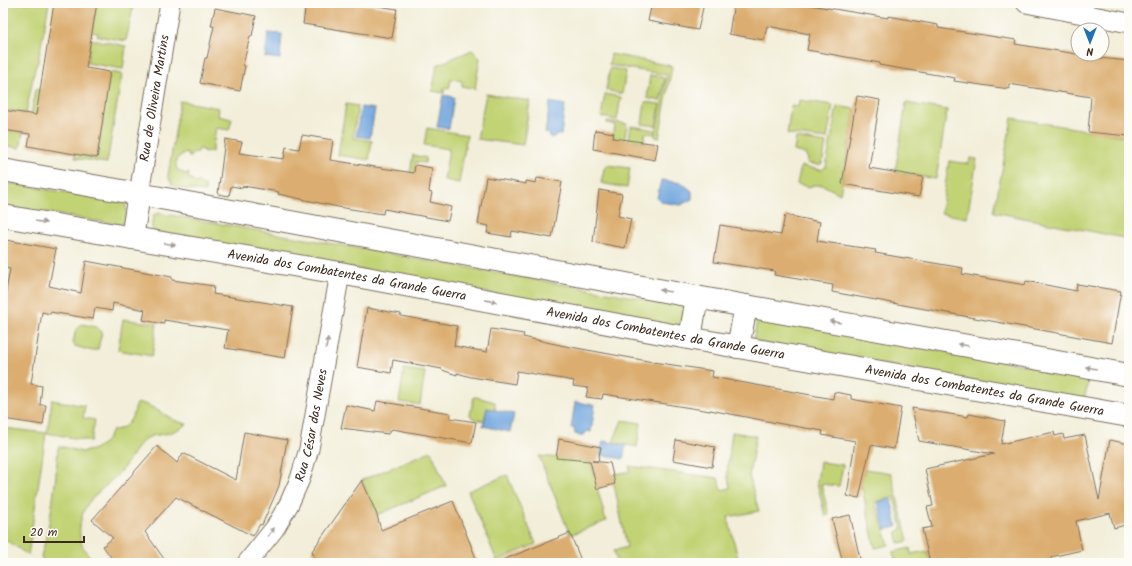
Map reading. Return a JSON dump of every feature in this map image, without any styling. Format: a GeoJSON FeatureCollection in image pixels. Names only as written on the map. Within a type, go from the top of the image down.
{"type":"FeatureCollection","features":[{"type":"Feature","properties":{"kind":"main road"},"geometry":{"type":"LineString","coordinates":[[3,170],[1129,375]]}},
{"type":"Feature","properties":{"kind":"main road"},"geometry":{"type":"LineString","coordinates":[[132,238],[139,194]]}},
{"type":"Feature","properties":{"kind":"main road","name":"Avenida dos Combatentes da Grande Guerra"},"geometry":{"type":"LineString","coordinates":[[3,216],[340,273],[738,347],[1129,416]]}},
{"type":"Feature","properties":{"kind":"main road"},"geometry":{"type":"LineString","coordinates":[[690,338],[697,297]]}},
{"type":"Feature","properties":{"kind":"main road"},"geometry":{"type":"LineString","coordinates":[[738,347],[746,306]]}},
{"type":"Feature","properties":{"kind":"street","name":"Rua de Oliveira Martins"},"geometry":{"type":"LineString","coordinates":[[139,194],[170,3]]}},
{"type":"Feature","properties":{"kind":"street"},"geometry":{"type":"LineString","coordinates":[[1026,3],[1129,23]]}},
{"type":"Feature","properties":{"kind":"street","name":"Rua César das Neves"},"geometry":{"type":"LineString","coordinates":[[247,563],[275,528],[289,504],[300,479],[309,449],[340,273]]}},
{"type":"Feature","properties":{"kind":"green space"},"geometry":{"type":"Polygon","coordinates":[[[3,3],[49,3],[38,62],[35,68],[26,113],[3,110],[3,73],[7,73],[3,46],[3,3]]]}},
{"type":"Feature","properties":{"kind":"green space"},"geometry":{"type":"Polygon","coordinates":[[[97,3],[134,3],[126,41],[97,36],[98,33],[92,32],[97,3]]]}},
{"type":"Feature","properties":{"kind":"green space"},"geometry":{"type":"Polygon","coordinates":[[[91,39],[126,46],[123,69],[87,63],[91,39]]]}},
{"type":"Feature","properties":{"kind":"green space"},"geometry":{"type":"Polygon","coordinates":[[[472,50],[480,58],[475,89],[462,86],[462,81],[451,79],[449,89],[444,88],[444,93],[432,91],[437,65],[472,50]]]}},
{"type":"Feature","properties":{"kind":"green space"},"geometry":{"type":"Polygon","coordinates":[[[611,54],[672,66],[659,138],[655,137],[667,75],[609,65],[611,54]]]}},
{"type":"Feature","properties":{"kind":"green space"},"geometry":{"type":"Polygon","coordinates":[[[610,68],[626,71],[622,94],[606,90],[610,68]]]}},
{"type":"Feature","properties":{"kind":"green space"},"geometry":{"type":"Polygon","coordinates":[[[110,72],[122,74],[107,163],[75,158],[75,154],[97,158],[103,120],[37,109],[35,116],[31,116],[35,89],[105,101],[110,72]]]}},
{"type":"Feature","properties":{"kind":"green space"},"geometry":{"type":"Polygon","coordinates":[[[650,75],[665,78],[660,101],[647,98],[650,75]]]}},
{"type":"Feature","properties":{"kind":"green space"},"geometry":{"type":"Polygon","coordinates":[[[486,94],[530,101],[523,145],[477,139],[486,94]]]}},
{"type":"Feature","properties":{"kind":"green space"},"geometry":{"type":"Polygon","coordinates":[[[605,94],[621,97],[617,120],[601,117],[605,94]]]}},
{"type":"Feature","properties":{"kind":"green space"},"geometry":{"type":"Polygon","coordinates":[[[799,100],[833,105],[827,139],[787,134],[791,106],[798,107],[799,100]]]}},
{"type":"Feature","properties":{"kind":"green space"},"geometry":{"type":"Polygon","coordinates":[[[180,101],[219,108],[218,116],[232,119],[229,130],[216,128],[212,152],[204,152],[203,150],[199,149],[197,153],[192,153],[191,157],[189,157],[187,153],[180,156],[176,160],[178,171],[182,171],[184,174],[189,173],[188,178],[192,179],[193,182],[197,183],[198,181],[205,185],[205,192],[175,187],[168,176],[180,101]]]}},
{"type":"Feature","properties":{"kind":"green space"},"geometry":{"type":"Polygon","coordinates":[[[645,102],[660,104],[656,126],[642,124],[645,102]]]}},
{"type":"Feature","properties":{"kind":"green space"},"geometry":{"type":"Polygon","coordinates":[[[906,103],[947,110],[936,179],[895,172],[906,103]]]}},
{"type":"Feature","properties":{"kind":"green space"},"geometry":{"type":"Polygon","coordinates":[[[346,104],[358,106],[353,138],[372,141],[369,160],[338,155],[346,104]]]}},
{"type":"Feature","properties":{"kind":"green space"},"geometry":{"type":"Polygon","coordinates":[[[837,106],[855,109],[840,194],[823,185],[812,185],[811,187],[797,184],[801,166],[821,170],[826,167],[837,106]]]}},
{"type":"Feature","properties":{"kind":"green space"},"geometry":{"type":"Polygon","coordinates":[[[1012,118],[1129,137],[1129,239],[994,212],[1012,118]]]}},
{"type":"Feature","properties":{"kind":"green space"},"geometry":{"type":"Polygon","coordinates":[[[607,121],[627,124],[624,143],[612,141],[615,125],[607,123],[607,121]]]}},
{"type":"Feature","properties":{"kind":"green space"},"geometry":{"type":"Polygon","coordinates":[[[631,126],[655,130],[655,134],[645,133],[644,142],[634,140],[633,145],[628,145],[631,126]]]}},
{"type":"Feature","properties":{"kind":"green space"},"geometry":{"type":"Polygon","coordinates":[[[427,128],[467,135],[459,183],[444,180],[449,149],[424,145],[427,128]]]}},
{"type":"Feature","properties":{"kind":"green space"},"geometry":{"type":"Polygon","coordinates":[[[3,130],[23,133],[20,148],[3,145],[3,130]]]}},
{"type":"Feature","properties":{"kind":"green space"},"geometry":{"type":"Polygon","coordinates":[[[796,138],[826,143],[822,164],[807,163],[808,159],[805,154],[794,151],[796,138]]]}},
{"type":"Feature","properties":{"kind":"green space"},"geometry":{"type":"Polygon","coordinates":[[[413,155],[426,158],[425,163],[416,162],[410,196],[406,195],[413,155]]]}},
{"type":"Feature","properties":{"kind":"green space"},"geometry":{"type":"Polygon","coordinates":[[[970,158],[977,159],[967,218],[941,213],[949,161],[969,164],[970,158]]]}},
{"type":"Feature","properties":{"kind":"green space"},"geometry":{"type":"Polygon","coordinates":[[[607,165],[630,168],[627,188],[601,183],[604,169],[607,165]]]}},
{"type":"Feature","properties":{"kind":"green space"},"geometry":{"type":"Polygon","coordinates":[[[3,182],[122,202],[126,206],[125,218],[122,225],[3,206],[3,182]]]}},
{"type":"Feature","properties":{"kind":"green space"},"geometry":{"type":"Polygon","coordinates":[[[159,213],[685,306],[681,328],[154,232],[152,226],[154,215],[159,213]]]}},
{"type":"Feature","properties":{"kind":"green space"},"geometry":{"type":"Polygon","coordinates":[[[758,317],[1089,377],[1084,401],[753,341],[758,317]]]}},
{"type":"Feature","properties":{"kind":"green space"},"geometry":{"type":"Polygon","coordinates":[[[123,319],[157,324],[152,356],[118,350],[123,319]]]}},
{"type":"Feature","properties":{"kind":"green space"},"geometry":{"type":"Polygon","coordinates":[[[82,324],[97,327],[102,332],[98,349],[92,351],[75,346],[73,343],[76,329],[82,324]]]}},
{"type":"Feature","properties":{"kind":"green space"},"geometry":{"type":"Polygon","coordinates":[[[404,369],[425,372],[420,405],[399,402],[404,369]]]}},
{"type":"Feature","properties":{"kind":"green space"},"geometry":{"type":"Polygon","coordinates":[[[474,397],[495,402],[495,410],[487,408],[484,421],[474,419],[470,415],[474,397]]]}},
{"type":"Feature","properties":{"kind":"green space"},"geometry":{"type":"Polygon","coordinates":[[[52,400],[85,406],[83,418],[95,420],[91,441],[47,433],[52,400]]]}},
{"type":"Feature","properties":{"kind":"green space"},"geometry":{"type":"Polygon","coordinates":[[[140,403],[148,405],[176,421],[187,424],[174,431],[151,436],[143,441],[120,472],[89,502],[81,518],[80,537],[84,549],[95,563],[48,563],[41,557],[48,530],[56,475],[58,447],[64,447],[82,452],[92,450],[103,444],[112,431],[127,425],[137,404],[140,403]]]}},
{"type":"Feature","properties":{"kind":"green space"},"geometry":{"type":"Polygon","coordinates":[[[622,420],[641,423],[637,447],[613,442],[622,420]]]}},
{"type":"Feature","properties":{"kind":"green space"},"geometry":{"type":"Polygon","coordinates":[[[3,428],[46,433],[28,555],[3,538],[3,428]]]}},
{"type":"Feature","properties":{"kind":"green space"},"geometry":{"type":"Polygon","coordinates":[[[732,432],[756,436],[749,476],[759,511],[728,517],[739,563],[617,563],[614,551],[627,547],[612,475],[630,471],[629,466],[718,478],[721,490],[730,488],[727,472],[732,432]]]}},
{"type":"Feature","properties":{"kind":"green space"},"geometry":{"type":"Polygon","coordinates":[[[431,451],[446,486],[377,515],[362,480],[431,451]]]}},
{"type":"Feature","properties":{"kind":"green space"},"geometry":{"type":"Polygon","coordinates":[[[539,456],[590,461],[606,521],[570,535],[539,456]]]}},
{"type":"Feature","properties":{"kind":"green space"},"geometry":{"type":"Polygon","coordinates":[[[820,462],[843,465],[839,486],[821,484],[829,515],[825,516],[817,482],[820,462]]]}},
{"type":"Feature","properties":{"kind":"green space"},"geometry":{"type":"Polygon","coordinates":[[[865,469],[891,473],[908,541],[898,543],[897,532],[902,529],[894,497],[875,502],[889,545],[875,548],[859,474],[865,474],[865,469]]]}},
{"type":"Feature","properties":{"kind":"green space"},"geometry":{"type":"Polygon","coordinates":[[[507,475],[536,544],[497,561],[468,491],[507,475]]]}},
{"type":"Feature","properties":{"kind":"green space"},"geometry":{"type":"Polygon","coordinates":[[[910,548],[911,554],[927,551],[930,563],[896,563],[893,552],[910,548]]]}},
{"type":"Feature","properties":{"kind":"water"},"geometry":{"type":"Polygon","coordinates":[[[268,33],[282,34],[280,59],[265,57],[268,33]]]}},
{"type":"Feature","properties":{"kind":"water"},"geometry":{"type":"Polygon","coordinates":[[[443,95],[454,97],[449,129],[437,127],[443,95]]]}},
{"type":"Feature","properties":{"kind":"water"},"geometry":{"type":"Polygon","coordinates":[[[550,102],[565,105],[561,135],[557,135],[552,138],[548,133],[545,133],[550,102]]]}},
{"type":"Feature","properties":{"kind":"water"},"geometry":{"type":"Polygon","coordinates":[[[361,107],[375,109],[370,138],[356,136],[361,107]]]}},
{"type":"Feature","properties":{"kind":"water"},"geometry":{"type":"Polygon","coordinates":[[[661,180],[682,183],[692,191],[692,199],[681,205],[661,202],[657,198],[661,180]]]}},
{"type":"Feature","properties":{"kind":"water"},"geometry":{"type":"Polygon","coordinates":[[[575,402],[595,405],[591,432],[587,431],[585,434],[580,436],[575,434],[574,428],[571,428],[575,402]]]}},
{"type":"Feature","properties":{"kind":"water"},"geometry":{"type":"Polygon","coordinates":[[[487,408],[514,414],[510,432],[483,426],[487,408]]]}},
{"type":"Feature","properties":{"kind":"water"},"geometry":{"type":"Polygon","coordinates":[[[603,441],[626,445],[623,459],[600,455],[603,441]]]}},
{"type":"Feature","properties":{"kind":"water"},"geometry":{"type":"Polygon","coordinates":[[[891,499],[897,527],[885,530],[878,502],[891,499]]]}},
{"type":"Feature","properties":{"kind":"building"},"geometry":{"type":"Polygon","coordinates":[[[54,3],[97,3],[86,68],[110,72],[97,158],[28,146],[30,134],[3,130],[3,110],[36,115],[54,3]]]}},
{"type":"Feature","properties":{"kind":"building"},"geometry":{"type":"Polygon","coordinates":[[[306,3],[357,3],[397,9],[392,38],[303,24],[306,3]]]}},
{"type":"Feature","properties":{"kind":"building"},"geometry":{"type":"Polygon","coordinates":[[[652,3],[704,3],[698,30],[648,21],[652,3]]]}},
{"type":"Feature","properties":{"kind":"building"},"geometry":{"type":"Polygon","coordinates":[[[734,3],[798,3],[888,18],[888,16],[938,25],[938,28],[1016,40],[1015,44],[1070,53],[1070,62],[1110,62],[1110,59],[1129,61],[1129,136],[1088,132],[1091,97],[1009,84],[1009,89],[954,81],[955,78],[879,65],[880,63],[807,50],[810,34],[767,26],[764,40],[729,34],[734,3]]]}},
{"type":"Feature","properties":{"kind":"building"},"geometry":{"type":"Polygon","coordinates":[[[215,8],[256,16],[252,36],[250,36],[243,65],[245,66],[240,91],[200,83],[214,26],[211,26],[215,8]]]}},
{"type":"Feature","properties":{"kind":"building"},"geometry":{"type":"Polygon","coordinates":[[[857,96],[880,100],[869,168],[923,177],[919,197],[842,184],[857,96]]]}},
{"type":"Feature","properties":{"kind":"building"},"geometry":{"type":"Polygon","coordinates":[[[595,130],[614,133],[613,138],[658,144],[655,160],[593,149],[595,130]]]}},
{"type":"Feature","properties":{"kind":"building"},"geometry":{"type":"Polygon","coordinates":[[[302,135],[333,140],[330,160],[414,173],[415,165],[432,168],[429,192],[432,193],[430,202],[451,207],[448,221],[384,209],[383,214],[338,207],[278,194],[279,192],[243,186],[243,188],[231,186],[229,196],[218,194],[225,139],[242,142],[239,153],[284,159],[286,147],[299,149],[302,135]]]}},
{"type":"Feature","properties":{"kind":"building"},"geometry":{"type":"Polygon","coordinates":[[[486,177],[526,184],[526,181],[536,183],[537,178],[562,182],[552,238],[512,231],[511,237],[487,233],[489,226],[478,224],[486,177]]]}},
{"type":"Feature","properties":{"kind":"building"},"geometry":{"type":"Polygon","coordinates":[[[599,190],[622,194],[618,216],[631,219],[625,248],[593,242],[599,190]]]}},
{"type":"Feature","properties":{"kind":"building"},"geometry":{"type":"Polygon","coordinates":[[[785,215],[820,222],[817,241],[876,250],[875,253],[963,268],[962,274],[1025,285],[1026,281],[1076,291],[1077,284],[1121,291],[1112,343],[832,292],[833,285],[774,275],[775,271],[714,262],[720,225],[781,235],[785,215]]]}},
{"type":"Feature","properties":{"kind":"building"},"geometry":{"type":"Polygon","coordinates":[[[6,240],[56,249],[49,286],[81,293],[86,261],[172,277],[172,280],[214,286],[213,294],[293,307],[285,358],[225,348],[228,330],[164,320],[164,324],[143,320],[145,310],[113,303],[112,311],[95,308],[93,319],[42,312],[31,384],[42,386],[40,405],[46,405],[43,425],[3,419],[3,308],[10,269],[3,268],[3,256],[6,240]]]}},
{"type":"Feature","properties":{"kind":"building"},"geometry":{"type":"Polygon","coordinates":[[[367,308],[457,326],[454,346],[487,352],[491,329],[524,334],[523,337],[560,345],[713,371],[712,377],[833,399],[834,392],[851,395],[851,399],[901,408],[894,449],[871,445],[859,498],[847,496],[855,441],[822,435],[823,431],[710,410],[603,394],[602,399],[586,397],[588,388],[573,386],[574,381],[517,371],[515,384],[471,377],[457,373],[457,375],[442,369],[393,360],[391,373],[357,367],[367,308]]]}},
{"type":"Feature","properties":{"kind":"building"},"geometry":{"type":"Polygon","coordinates":[[[377,401],[450,413],[450,418],[476,422],[472,443],[392,429],[388,434],[341,428],[346,405],[375,411],[377,401]]]}},
{"type":"Feature","properties":{"kind":"building"},"geometry":{"type":"Polygon","coordinates":[[[912,408],[968,417],[969,414],[1005,421],[1001,444],[1054,432],[1055,436],[1063,434],[1064,439],[1085,435],[1099,500],[1110,440],[1129,444],[1129,524],[1114,528],[1110,513],[1076,521],[1082,550],[1051,557],[1052,563],[930,563],[922,529],[932,527],[927,507],[933,506],[925,469],[994,454],[919,441],[912,408]]]}},
{"type":"Feature","properties":{"kind":"building"},"geometry":{"type":"Polygon","coordinates":[[[244,432],[287,440],[279,486],[262,525],[260,524],[253,536],[176,497],[145,532],[167,563],[115,563],[103,546],[113,538],[92,520],[157,446],[177,463],[183,453],[236,480],[244,432]]]}},
{"type":"Feature","properties":{"kind":"building"},"geometry":{"type":"Polygon","coordinates":[[[559,439],[601,447],[598,461],[592,461],[610,463],[615,484],[597,489],[590,461],[556,458],[559,439]]]}},
{"type":"Feature","properties":{"kind":"building"},"geometry":{"type":"Polygon","coordinates":[[[676,440],[715,447],[712,467],[673,460],[676,440]]]}},
{"type":"Feature","properties":{"kind":"building"},"geometry":{"type":"Polygon","coordinates":[[[362,480],[377,515],[381,530],[453,501],[478,563],[317,563],[312,551],[362,480]]]}},
{"type":"Feature","properties":{"kind":"building"},"geometry":{"type":"Polygon","coordinates":[[[850,515],[861,563],[843,563],[832,519],[850,515]]]}},
{"type":"Feature","properties":{"kind":"building"},"geometry":{"type":"Polygon","coordinates":[[[570,533],[582,563],[498,563],[498,562],[570,533]]]}}]}
